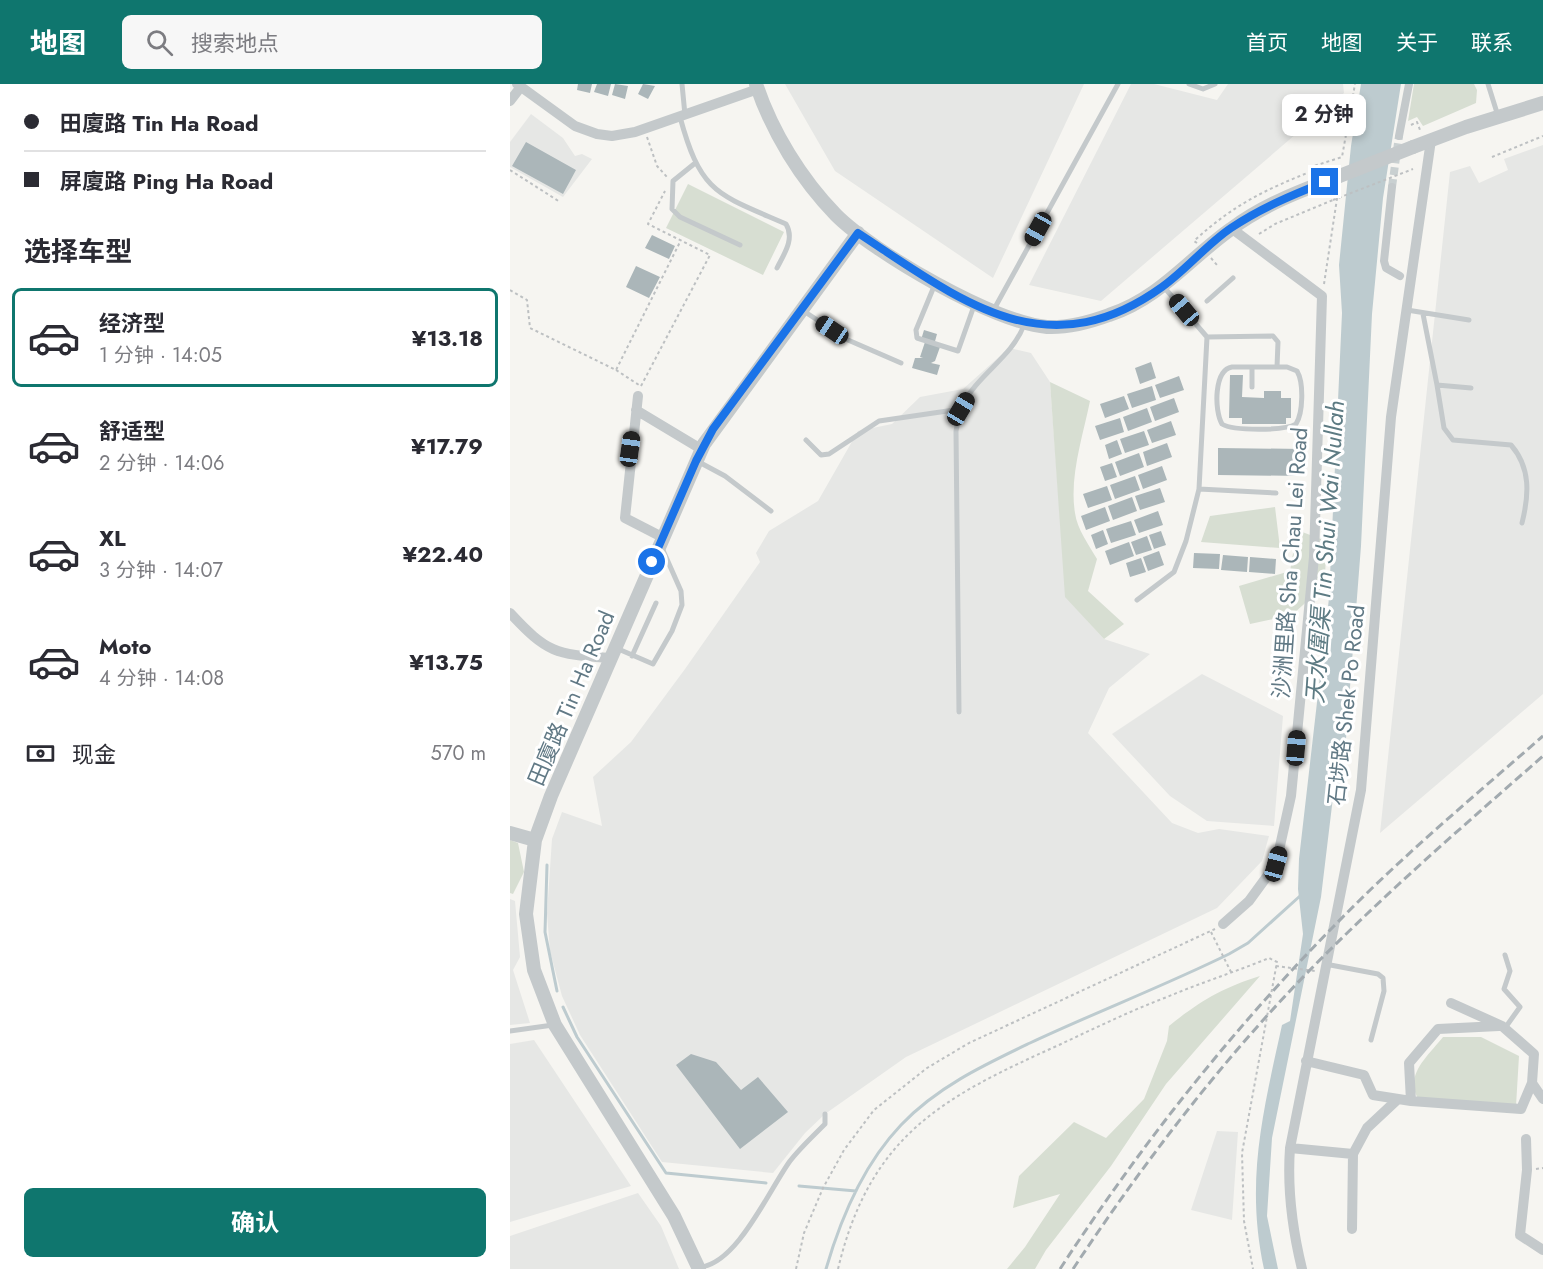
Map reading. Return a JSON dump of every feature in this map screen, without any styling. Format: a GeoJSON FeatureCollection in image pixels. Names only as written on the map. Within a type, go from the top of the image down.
{"type":"FeatureCollection","features":[{"type":"Feature","properties":{"kind":"street"},"geometry":{"type":"LineString","coordinates":[[1400,132],[1409,84]]}},
{"type":"Feature","properties":{"kind":"street"},"geometry":{"type":"LineString","coordinates":[[510,101],[518,86],[575,126],[597,134],[627,134],[757,87],[796,166],[822,200],[858,233],[936,282],[992,312],[1025,323],[1069,327],[1129,307],[1163,286],[1231,228],[1268,206],[1431,140],[1543,103]]}},
{"type":"Feature","properties":{"kind":"street","name":"石埗路 Shek Po Road"},"geometry":{"type":"LineString","coordinates":[[1302,1269],[1292,1227],[1287,1184],[1290,1148],[1361,790],[1391,417],[1431,140]]}},
{"type":"Feature","properties":{"kind":"street"},"geometry":{"type":"LineString","coordinates":[[1392,187],[1384,261],[1390,273],[1400,276]]}},
{"type":"Feature","properties":{"kind":"street"},"geometry":{"type":"LineString","coordinates":[[1231,228],[1322,296]]}},
{"type":"Feature","properties":{"kind":"street","name":"田廈路 Tin Ha Road"},"geometry":{"type":"LineString","coordinates":[[698,1268],[674,1216],[555,1025],[534,970],[526,914],[534,840],[698,455],[723,414],[858,233]]}},
{"type":"Feature","properties":{"kind":"street","name":"沙洲里路 Sha Chau Lei Road"},"geometry":{"type":"LineString","coordinates":[[1223,924],[1249,901],[1276,864],[1291,796],[1314,557],[1322,296]]}},
{"type":"Feature","properties":{"kind":"street"},"geometry":{"type":"LineString","coordinates":[[638,396],[624,518],[661,541]]}},
{"type":"Feature","properties":{"kind":"street"},"geometry":{"type":"LineString","coordinates":[[636,410],[698,455]]}},
{"type":"Feature","properties":{"kind":"street"},"geometry":{"type":"LineString","coordinates":[[510,613],[540,642],[558,653],[612,653]]}},
{"type":"Feature","properties":{"kind":"street"},"geometry":{"type":"LineString","coordinates":[[510,833],[534,840]]}},
{"type":"Feature","properties":{"kind":"street"},"geometry":{"type":"LineString","coordinates":[[1306,1061],[1364,1075],[1373,1095],[1411,1101],[1521,1109],[1532,1083],[1534,1054],[1503,1027],[1451,1003]]}},
{"type":"Feature","properties":{"kind":"street"},"geometry":{"type":"LineString","coordinates":[[1411,1101],[1410,1063],[1438,1029],[1503,1027]]}},
{"type":"Feature","properties":{"kind":"street"},"geometry":{"type":"LineString","coordinates":[[1532,1083],[1543,1100]]}},
{"type":"Feature","properties":{"kind":"street"},"geometry":{"type":"LineString","coordinates":[[1352,1229],[1353,1154],[1367,1128],[1398,1099]]}},
{"type":"Feature","properties":{"kind":"street"},"geometry":{"type":"LineString","coordinates":[[1526,1139],[1527,1170],[1520,1235],[1543,1250]]}},
{"type":"Feature","properties":{"kind":"street"},"geometry":{"type":"LineString","coordinates":[[1290,1148],[1353,1154]]}},
{"type":"Feature","properties":{"kind":"lane"},"geometry":{"type":"LineString","coordinates":[[682,84],[682,116],[694,164],[719,193],[786,224],[790,232],[790,242],[777,268]]}},
{"type":"Feature","properties":{"kind":"lane"},"geometry":{"type":"LineString","coordinates":[[992,312],[1118,84]]}},
{"type":"Feature","properties":{"kind":"lane"},"geometry":{"type":"LineString","coordinates":[[1190,84],[1203,89],[1215,84]]}},
{"type":"Feature","properties":{"kind":"lane"},"geometry":{"type":"LineString","coordinates":[[1488,84],[1498,116]]}},
{"type":"Feature","properties":{"kind":"lane"},"geometry":{"type":"LineString","coordinates":[[694,164],[673,181],[672,208],[680,217],[740,245]]}},
{"type":"Feature","properties":{"kind":"lane"},"geometry":{"type":"LineString","coordinates":[[1207,301],[1233,278]]}},
{"type":"Feature","properties":{"kind":"lane"},"geometry":{"type":"LineString","coordinates":[[936,282],[916,330],[917,338],[958,351],[975,303]]}},
{"type":"Feature","properties":{"kind":"lane"},"geometry":{"type":"LineString","coordinates":[[1137,600],[1174,572],[1181,558],[1199,489],[1207,337],[1163,286]]}},
{"type":"Feature","properties":{"kind":"lane"},"geometry":{"type":"LineString","coordinates":[[801,309],[848,340],[901,363]]}},
{"type":"Feature","properties":{"kind":"lane"},"geometry":{"type":"LineString","coordinates":[[1407,310],[1469,320]]}},
{"type":"Feature","properties":{"kind":"lane"},"geometry":{"type":"LineString","coordinates":[[1423,314],[1444,428],[1453,440],[1511,445],[1518,453],[1524,465],[1528,489],[1522,523]]}},
{"type":"Feature","properties":{"kind":"lane"},"geometry":{"type":"LineString","coordinates":[[959,712],[956,431],[961,409],[973,388],[1018,340],[1025,323]]}},
{"type":"Feature","properties":{"kind":"lane"},"geometry":{"type":"LineString","coordinates":[[1207,337],[1273,336],[1278,342],[1277,367]]}},
{"type":"Feature","properties":{"kind":"lane"},"geometry":{"type":"LineString","coordinates":[[1229,367],[1277,367],[1291,368],[1300,377],[1300,415],[1296,424],[1286,428],[1225,426],[1218,414],[1221,373],[1229,367]]}},
{"type":"Feature","properties":{"kind":"lane"},"geometry":{"type":"LineString","coordinates":[[1252,367],[1252,387]]}},
{"type":"Feature","properties":{"kind":"lane"},"geometry":{"type":"LineString","coordinates":[[1437,385],[1472,388]]}},
{"type":"Feature","properties":{"kind":"lane"},"geometry":{"type":"LineString","coordinates":[[806,440],[821,455],[829,454],[879,421],[961,409]]}},
{"type":"Feature","properties":{"kind":"lane"},"geometry":{"type":"LineString","coordinates":[[698,455],[771,511]]}},
{"type":"Feature","properties":{"kind":"lane"},"geometry":{"type":"LineString","coordinates":[[1199,489],[1276,493]]}},
{"type":"Feature","properties":{"kind":"lane"},"geometry":{"type":"LineString","coordinates":[[612,653],[632,656],[649,664],[656,662],[682,605],[681,591],[661,541]]}},
{"type":"Feature","properties":{"kind":"lane"},"geometry":{"type":"LineString","coordinates":[[632,656],[656,603]]}},
{"type":"Feature","properties":{"kind":"lane"},"geometry":{"type":"LineString","coordinates":[[1503,1027],[1520,1007],[1504,989],[1510,971],[1505,955]]}},
{"type":"Feature","properties":{"kind":"lane"},"geometry":{"type":"LineString","coordinates":[[1324,968],[1378,974],[1383,978],[1384,991],[1371,1040]]}},
{"type":"Feature","properties":{"kind":"lane"},"geometry":{"type":"LineString","coordinates":[[510,1031],[555,1025]]}},
{"type":"Feature","properties":{"kind":"lane"},"geometry":{"type":"LineString","coordinates":[[698,1268],[711,1266],[725,1256],[756,1216],[792,1159],[825,1124],[825,1114]]}},
{"type":"Feature","properties":{"kind":"path"},"geometry":{"type":"LineString","coordinates":[[1316,170],[1314,166],[1342,157],[1355,84]]}},
{"type":"Feature","properties":{"kind":"path"},"geometry":{"type":"LineString","coordinates":[[1400,132],[1417,123],[1420,130]]}},
{"type":"Feature","properties":{"kind":"path"},"geometry":{"type":"LineString","coordinates":[[1492,157],[1543,136]]}},
{"type":"Feature","properties":{"kind":"path"},"geometry":{"type":"LineString","coordinates":[[1257,236],[1275,224],[1413,169]]}},
{"type":"Feature","properties":{"kind":"path"},"geometry":{"type":"LineString","coordinates":[[510,170],[560,202]]}},
{"type":"Feature","properties":{"kind":"path"},"geometry":{"type":"LineString","coordinates":[[1322,296],[1338,192]]}},
{"type":"Feature","properties":{"kind":"path"},"geometry":{"type":"LineString","coordinates":[[616,370],[681,240]]}},
{"type":"Feature","properties":{"kind":"path"},"geometry":{"type":"LineString","coordinates":[[510,290],[527,300],[530,328],[616,370],[640,386],[710,255]]}},
{"type":"Feature","properties":{"kind":"path"},"geometry":{"type":"LineString","coordinates":[[796,1269],[804,1233],[823,1188],[844,1150],[874,1110],[927,1068],[969,1043],[1211,932],[1223,924]]}},
{"type":"Feature","properties":{"kind":"path"},"geometry":{"type":"LineString","coordinates":[[1211,932],[1231,972]]}},
{"type":"Feature","properties":{"kind":"path"},"geometry":{"type":"LineString","coordinates":[[838,1269],[856,1210],[880,1166],[914,1128],[936,1108],[988,1076],[1166,997],[1269,958],[1277,962],[1242,1153],[1244,1221],[1254,1269]]}},
{"type":"Feature","properties":{"kind":"path"},"geometry":{"type":"LineString","coordinates":[[1276,966],[1324,968]]}},
{"type":"Feature","properties":{"kind":"shaded area"},"geometry":{"type":"Polygon","coordinates":[[[785,84],[1084,84],[993,278],[835,171],[785,84]]]}},
{"type":"Feature","properties":{"kind":"shaded area"},"geometry":{"type":"Polygon","coordinates":[[[1131,84],[1154,84],[1217,100],[1228,84],[1343,84],[1344,93],[1101,301],[1029,285],[1131,84]]]}},
{"type":"Feature","properties":{"kind":"shaded area"},"geometry":{"type":"Polygon","coordinates":[[[1361,84],[1401,84],[1383,198],[1372,314],[1361,546],[1342,790],[1334,789],[1321,897],[1272,1138],[1267,1216],[1278,1269],[1264,1269],[1256,1206],[1256,1176],[1268,1087],[1282,1025],[1290,1021],[1303,934],[1298,889],[1299,859],[1329,598],[1342,313],[1339,265],[1351,146],[1361,84]]]}},
{"type":"Feature","properties":{"kind":"shaded area"},"geometry":{"type":"Polygon","coordinates":[[[1414,84],[1474,84],[1477,90],[1476,103],[1423,126],[1417,117],[1408,121],[1414,84]]]}},
{"type":"Feature","properties":{"kind":"shaded area"},"geometry":{"type":"Polygon","coordinates":[[[531,114],[563,138],[575,156],[582,154],[592,159],[563,197],[510,167],[510,142],[531,114]]]}},
{"type":"Feature","properties":{"kind":"shaded area"},"geometry":{"type":"Polygon","coordinates":[[[1543,145],[1543,694],[1380,833],[1450,172],[1470,166],[1479,183],[1508,170],[1504,159],[1543,145]]]}},
{"type":"Feature","properties":{"kind":"shaded area"},"geometry":{"type":"Polygon","coordinates":[[[688,184],[784,232],[763,275],[666,228],[688,184]]]}},
{"type":"Feature","properties":{"kind":"shaded area"},"geometry":{"type":"Polygon","coordinates":[[[1009,348],[1031,353],[1050,382],[1066,597],[1104,639],[1150,654],[1109,688],[1088,733],[1172,823],[1198,833],[1219,829],[1269,836],[1262,861],[1217,908],[906,1057],[825,1114],[805,1133],[773,1173],[662,1162],[580,1035],[562,996],[550,951],[547,914],[552,839],[562,812],[602,826],[593,777],[631,742],[685,669],[760,562],[756,553],[769,531],[818,501],[858,431],[892,424],[920,397],[963,389],[1009,348]]]}},
{"type":"Feature","properties":{"kind":"shaded area"},"geometry":{"type":"Polygon","coordinates":[[[1050,382],[1090,401],[1075,471],[1074,499],[1078,525],[1097,559],[1088,591],[1124,624],[1104,639],[1065,597],[1050,382]]]}},
{"type":"Feature","properties":{"kind":"shaded area"},"geometry":{"type":"Polygon","coordinates":[[[1275,507],[1280,548],[1201,542],[1210,516],[1275,507]]]}},
{"type":"Feature","properties":{"kind":"shaded area"},"geometry":{"type":"Polygon","coordinates":[[[1297,530],[1326,541],[1325,585],[1292,615],[1250,624],[1239,586],[1290,571],[1297,530]]]}},
{"type":"Feature","properties":{"kind":"shaded area"},"geometry":{"type":"Polygon","coordinates":[[[1202,674],[1283,716],[1274,826],[1207,821],[1170,796],[1112,734],[1202,674]]]}},
{"type":"Feature","properties":{"kind":"shaded area"},"geometry":{"type":"Polygon","coordinates":[[[510,840],[518,843],[524,872],[513,894],[510,893],[510,840]]]}},
{"type":"Feature","properties":{"kind":"shaded area"},"geometry":{"type":"Polygon","coordinates":[[[510,899],[515,901],[520,957],[513,970],[530,1023],[510,1025],[510,899]]]}},
{"type":"Feature","properties":{"kind":"shaded area"},"geometry":{"type":"Polygon","coordinates":[[[1260,976],[1166,1084],[1111,1166],[1046,1250],[1035,1269],[1007,1269],[1025,1247],[1060,1194],[1013,1208],[1019,1176],[1074,1122],[1106,1138],[1144,1099],[1167,1041],[1169,1026],[1212,996],[1260,976]]]}},
{"type":"Feature","properties":{"kind":"shaded area"},"geometry":{"type":"Polygon","coordinates":[[[1443,1037],[1481,1037],[1519,1056],[1516,1106],[1419,1100],[1414,1083],[1419,1067],[1443,1037]]]}},
{"type":"Feature","properties":{"kind":"shaded area"},"geometry":{"type":"Polygon","coordinates":[[[534,1040],[631,1186],[510,1222],[510,1044],[534,1040]]]}},
{"type":"Feature","properties":{"kind":"shaded area"},"geometry":{"type":"Polygon","coordinates":[[[1217,1131],[1238,1132],[1232,1220],[1191,1210],[1217,1131]]]}},
{"type":"Feature","properties":{"kind":"shaded area"},"geometry":{"type":"Polygon","coordinates":[[[638,1193],[661,1226],[679,1269],[510,1269],[510,1236],[638,1193]]]}},
{"type":"Feature","properties":{"kind":"building"},"geometry":{"type":"Polygon","coordinates":[[[578,84],[592,84],[590,93],[577,90],[578,84]]]}},
{"type":"Feature","properties":{"kind":"building"},"geometry":{"type":"Polygon","coordinates":[[[597,84],[611,84],[608,96],[594,92],[597,84]]]}},
{"type":"Feature","properties":{"kind":"building"},"geometry":{"type":"Polygon","coordinates":[[[615,84],[628,86],[625,99],[612,95],[615,84]]]}},
{"type":"Feature","properties":{"kind":"building"},"geometry":{"type":"Polygon","coordinates":[[[643,84],[655,86],[648,99],[638,94],[643,84]]]}},
{"type":"Feature","properties":{"kind":"building"},"geometry":{"type":"Polygon","coordinates":[[[526,142],[576,170],[563,194],[512,166],[526,142]]]}},
{"type":"Feature","properties":{"kind":"building"},"geometry":{"type":"Polygon","coordinates":[[[652,235],[675,246],[669,259],[645,248],[652,235]]]}},
{"type":"Feature","properties":{"kind":"building"},"geometry":{"type":"Polygon","coordinates":[[[636,266],[660,277],[649,298],[626,287],[636,266]]]}},
{"type":"Feature","properties":{"kind":"building"},"geometry":{"type":"Polygon","coordinates":[[[924,330],[937,334],[934,345],[940,347],[935,361],[931,363],[940,365],[937,375],[912,368],[915,358],[923,358],[920,357],[925,342],[921,340],[924,330]]]}},
{"type":"Feature","properties":{"kind":"building"},"geometry":{"type":"Polygon","coordinates":[[[1151,362],[1156,378],[1140,384],[1135,368],[1151,362]]]}},
{"type":"Feature","properties":{"kind":"building"},"geometry":{"type":"Polygon","coordinates":[[[1230,375],[1243,375],[1242,397],[1264,398],[1264,391],[1281,391],[1281,398],[1291,398],[1291,418],[1286,418],[1286,424],[1242,424],[1242,418],[1229,418],[1230,375]]]}},
{"type":"Feature","properties":{"kind":"building"},"geometry":{"type":"Polygon","coordinates":[[[1179,376],[1184,390],[1160,398],[1155,385],[1179,376]]]}},
{"type":"Feature","properties":{"kind":"building"},"geometry":{"type":"Polygon","coordinates":[[[1152,386],[1156,400],[1132,408],[1127,394],[1152,386]]]}},
{"type":"Feature","properties":{"kind":"building"},"geometry":{"type":"Polygon","coordinates":[[[1124,396],[1129,409],[1105,418],[1100,404],[1124,396]]]}},
{"type":"Feature","properties":{"kind":"building"},"geometry":{"type":"Polygon","coordinates":[[[1174,398],[1179,412],[1155,421],[1150,407],[1174,398]]]}},
{"type":"Feature","properties":{"kind":"building"},"geometry":{"type":"Polygon","coordinates":[[[1147,408],[1152,422],[1128,431],[1123,417],[1147,408]]]}},
{"type":"Feature","properties":{"kind":"building"},"geometry":{"type":"Polygon","coordinates":[[[1120,418],[1124,432],[1100,440],[1095,426],[1120,418]]]}},
{"type":"Feature","properties":{"kind":"building"},"geometry":{"type":"Polygon","coordinates":[[[1171,421],[1176,435],[1152,443],[1147,430],[1171,421]]]}},
{"type":"Feature","properties":{"kind":"building"},"geometry":{"type":"Polygon","coordinates":[[[1144,431],[1149,445],[1125,453],[1120,439],[1144,431]]]}},
{"type":"Feature","properties":{"kind":"building"},"geometry":{"type":"Polygon","coordinates":[[[1117,440],[1122,454],[1109,459],[1105,445],[1117,440]]]}},
{"type":"Feature","properties":{"kind":"building"},"geometry":{"type":"Polygon","coordinates":[[[1167,443],[1172,457],[1147,466],[1143,452],[1167,443]]]}},
{"type":"Feature","properties":{"kind":"building"},"geometry":{"type":"Polygon","coordinates":[[[1218,448],[1302,449],[1302,476],[1218,475],[1218,448]]]}},
{"type":"Feature","properties":{"kind":"building"},"geometry":{"type":"Polygon","coordinates":[[[1139,453],[1144,467],[1120,476],[1115,462],[1139,453]]]}},
{"type":"Feature","properties":{"kind":"building"},"geometry":{"type":"Polygon","coordinates":[[[1112,463],[1117,477],[1105,481],[1100,467],[1112,463]]]}},
{"type":"Feature","properties":{"kind":"building"},"geometry":{"type":"Polygon","coordinates":[[[1162,466],[1167,480],[1143,489],[1138,475],[1162,466]]]}},
{"type":"Feature","properties":{"kind":"building"},"geometry":{"type":"Polygon","coordinates":[[[1135,476],[1140,490],[1115,499],[1110,485],[1135,476]]]}},
{"type":"Feature","properties":{"kind":"building"},"geometry":{"type":"Polygon","coordinates":[[[1107,486],[1112,500],[1088,508],[1083,494],[1107,486]]]}},
{"type":"Feature","properties":{"kind":"building"},"geometry":{"type":"Polygon","coordinates":[[[1160,488],[1165,502],[1140,510],[1135,496],[1160,488]]]}},
{"type":"Feature","properties":{"kind":"building"},"geometry":{"type":"Polygon","coordinates":[[[1132,497],[1137,511],[1113,520],[1108,506],[1132,497]]]}},
{"type":"Feature","properties":{"kind":"building"},"geometry":{"type":"Polygon","coordinates":[[[1105,507],[1110,521],[1086,530],[1081,516],[1105,507]]]}},
{"type":"Feature","properties":{"kind":"building"},"geometry":{"type":"Polygon","coordinates":[[[1158,511],[1163,525],[1139,533],[1134,520],[1158,511]]]}},
{"type":"Feature","properties":{"kind":"building"},"geometry":{"type":"Polygon","coordinates":[[[1131,521],[1136,535],[1111,543],[1106,529],[1131,521]]]}},
{"type":"Feature","properties":{"kind":"building"},"geometry":{"type":"Polygon","coordinates":[[[1103,530],[1108,544],[1096,549],[1091,535],[1103,530]]]}},
{"type":"Feature","properties":{"kind":"building"},"geometry":{"type":"Polygon","coordinates":[[[1161,531],[1166,545],[1154,549],[1149,535],[1161,531]]]}},
{"type":"Feature","properties":{"kind":"building"},"geometry":{"type":"Polygon","coordinates":[[[1147,536],[1152,550],[1136,555],[1131,542],[1147,536]]]}},
{"type":"Feature","properties":{"kind":"building"},"geometry":{"type":"Polygon","coordinates":[[[1129,542],[1134,556],[1110,565],[1105,551],[1129,542]]]}},
{"type":"Feature","properties":{"kind":"building"},"geometry":{"type":"Polygon","coordinates":[[[1159,551],[1164,565],[1148,571],[1143,557],[1159,551]]]}},
{"type":"Feature","properties":{"kind":"building"},"geometry":{"type":"Polygon","coordinates":[[[1194,553],[1220,554],[1219,569],[1193,568],[1194,553]]]}},
{"type":"Feature","properties":{"kind":"building"},"geometry":{"type":"Polygon","coordinates":[[[1223,555],[1248,557],[1247,572],[1221,570],[1223,555]]]}},
{"type":"Feature","properties":{"kind":"building"},"geometry":{"type":"Polygon","coordinates":[[[1250,557],[1276,559],[1275,574],[1249,572],[1250,557]]]}},
{"type":"Feature","properties":{"kind":"building"},"geometry":{"type":"Polygon","coordinates":[[[1141,558],[1146,572],[1130,577],[1126,563],[1141,558]]]}},
{"type":"Feature","properties":{"kind":"building"},"geometry":{"type":"Polygon","coordinates":[[[691,1054],[716,1062],[741,1090],[758,1077],[788,1112],[740,1149],[676,1065],[691,1054]]]}},
{"type":"Feature","properties":{"kind":"waterway"},"geometry":{"type":"LineString","coordinates":[[547,865],[545,932],[557,991]]}},
{"type":"Feature","properties":{"kind":"waterway"},"geometry":{"type":"LineString","coordinates":[[826,1269],[846,1211],[875,1157],[901,1125],[930,1099],[962,1078],[1013,1051],[1229,954],[1248,943],[1300,896]]}},
{"type":"Feature","properties":{"kind":"waterway"},"geometry":{"type":"LineString","coordinates":[[563,1007],[577,1037],[666,1173],[766,1183]]}},
{"type":"Feature","properties":{"kind":"waterway"},"geometry":{"type":"LineString","coordinates":[[799,1186],[856,1191]]}},
{"type":"Feature","properties":{"kind":"tunnel"},"geometry":{"type":"LineString","coordinates":[[1392,187],[1399,136]]}},
{"type":"Feature","properties":{"kind":"railway"},"geometry":{"type":"LineString","coordinates":[[1060,1269],[1122,1178],[1188,1091],[1296,966],[1385,876],[1543,736]]}},
{"type":"Feature","properties":{"kind":"railway"},"geometry":{"type":"LineString","coordinates":[[1073,1269],[1126,1192],[1183,1116],[1274,1008],[1334,945],[1543,756]]}},
{"type":"Feature","properties":{"kind":"route"},"geometry":{"type":"LineString","coordinates":[[652,562],[696,461],[713,429],[843,250],[858,233],[945,288],[992,312],[1025,323],[1047,327],[1069,327],[1111,315],[1147,297],[1231,228],[1268,206],[1325,182]]}},
{"type":"Feature","properties":{"kind":"water label","name":"天水圍渠 Tin Shui Wai Nullah"},"geometry":{"type":"Point","coordinates":[1325,552]}}]}
